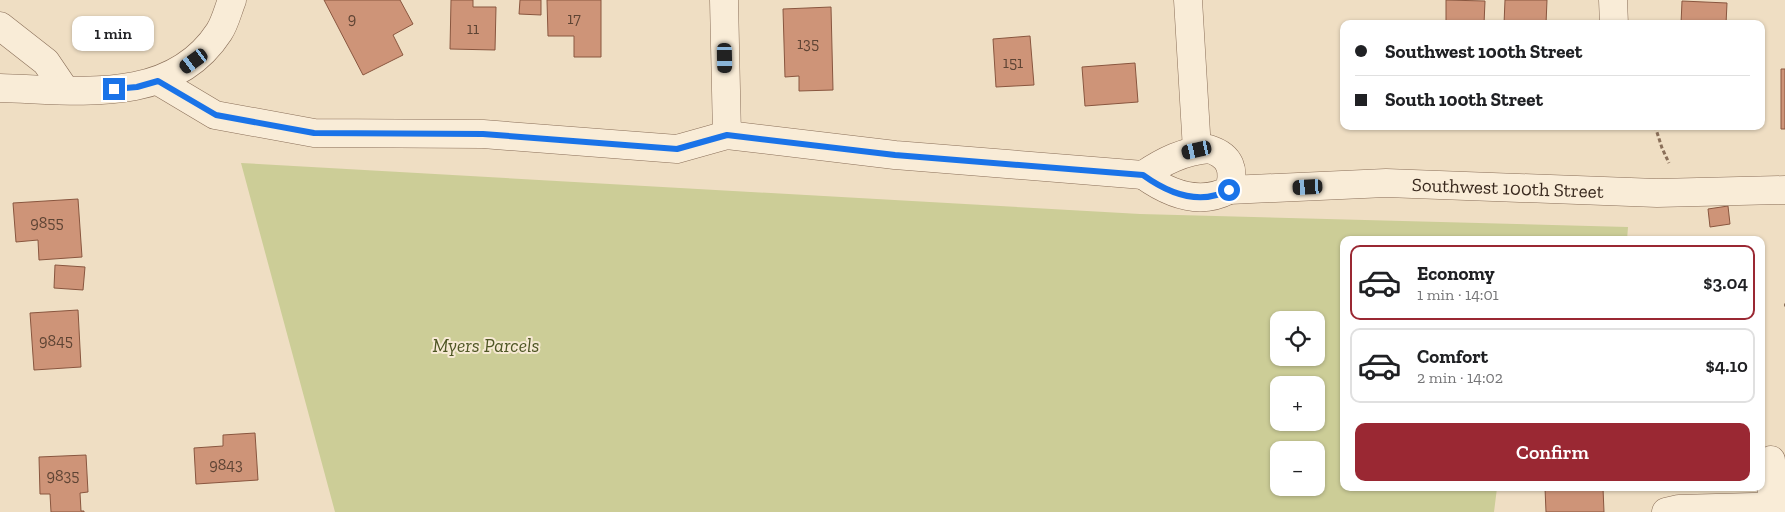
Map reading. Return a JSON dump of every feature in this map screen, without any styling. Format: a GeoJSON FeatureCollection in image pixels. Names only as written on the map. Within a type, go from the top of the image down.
{"type":"FeatureCollection","features":[{"type":"Feature","properties":{"kind":"street"},"geometry":{"type":"LineString","coordinates":[[0,88],[114,89],[137,87],[158,81],[177,73],[194,61],[208,46],[220,30],[232,0]]}},
{"type":"Feature","properties":{"kind":"street"},"geometry":{"type":"LineString","coordinates":[[724,0],[727,135]]}},
{"type":"Feature","properties":{"kind":"street"},"geometry":{"type":"LineString","coordinates":[[1188,0],[1197,150]]}},
{"type":"Feature","properties":{"kind":"street"},"geometry":{"type":"LineString","coordinates":[[1613,0],[1614,20]]}},
{"type":"Feature","properties":{"kind":"street"},"geometry":{"type":"LineString","coordinates":[[0,26],[46,62],[65,90]]}},
{"type":"Feature","properties":{"kind":"street","name":"Southwest 100th Street"},"geometry":{"type":"LineString","coordinates":[[158,81],[216,115],[314,133],[483,134],[677,149],[727,135],[895,155],[1143,175],[1160,187],[1196,198],[1208,198],[1229,190],[1386,183],[1669,193],[1785,190]]}},
{"type":"Feature","properties":{"kind":"street"},"geometry":{"type":"LineString","coordinates":[[1143,175],[1162,162],[1197,150],[1209,149],[1219,152],[1230,162],[1233,178],[1229,190]]}},
{"type":"Feature","properties":{"kind":"street"},"geometry":{"type":"LineString","coordinates":[[1666,512],[1679,509],[1778,506],[1771,460]]}},
{"type":"Feature","properties":{"kind":"path"},"geometry":{"type":"LineString","coordinates":[[1656,130],[1662,148],[1669,193]]}},
{"type":"Feature","properties":{"kind":"green space","name":"Myers Parcels"},"geometry":{"type":"Polygon","coordinates":[[[241,163],[1140,214],[1628,227],[1627,236],[1340,236],[1340,491],[1497,491],[1494,512],[335,512],[241,163]]]}},
{"type":"Feature","properties":{"kind":"building"},"geometry":{"type":"Polygon","coordinates":[[[324,0],[400,0],[413,24],[393,35],[403,55],[363,75],[324,0]]]}},
{"type":"Feature","properties":{"kind":"building"},"geometry":{"type":"Polygon","coordinates":[[[451,0],[473,0],[473,7],[496,7],[495,50],[450,49],[451,0]]]}},
{"type":"Feature","properties":{"kind":"building"},"geometry":{"type":"Polygon","coordinates":[[[520,0],[541,0],[541,15],[519,14],[520,0]]]}},
{"type":"Feature","properties":{"kind":"building"},"geometry":{"type":"Polygon","coordinates":[[[547,0],[601,0],[601,57],[574,57],[574,36],[548,36],[547,0]]]}},
{"type":"Feature","properties":{"kind":"building"},"geometry":{"type":"Polygon","coordinates":[[[1446,0],[1485,1],[1484,20],[1446,20],[1446,0]]]}},
{"type":"Feature","properties":{"kind":"building"},"geometry":{"type":"Polygon","coordinates":[[[1505,0],[1547,0],[1546,20],[1504,20],[1505,0]]]}},
{"type":"Feature","properties":{"kind":"building"},"geometry":{"type":"Polygon","coordinates":[[[1682,1],[1727,3],[1726,20],[1681,20],[1682,1]]]}},
{"type":"Feature","properties":{"kind":"building"},"geometry":{"type":"Polygon","coordinates":[[[831,7],[833,90],[799,91],[799,76],[785,77],[783,9],[831,7]]]}},
{"type":"Feature","properties":{"kind":"building"},"geometry":{"type":"Polygon","coordinates":[[[1030,36],[1034,85],[996,87],[993,39],[1030,36]]]}},
{"type":"Feature","properties":{"kind":"building"},"geometry":{"type":"Polygon","coordinates":[[[1135,63],[1138,102],[1085,106],[1082,67],[1135,63]]]}},
{"type":"Feature","properties":{"kind":"building"},"geometry":{"type":"Polygon","coordinates":[[[1781,69],[1785,69],[1785,129],[1781,129],[1781,69]]]}},
{"type":"Feature","properties":{"kind":"building"},"geometry":{"type":"Polygon","coordinates":[[[78,199],[82,257],[39,260],[38,240],[16,242],[13,203],[78,199]]]}},
{"type":"Feature","properties":{"kind":"building"},"geometry":{"type":"Polygon","coordinates":[[[1728,206],[1730,224],[1710,227],[1708,209],[1728,206]]]}},
{"type":"Feature","properties":{"kind":"building"},"geometry":{"type":"Polygon","coordinates":[[[55,265],[85,267],[83,290],[54,288],[55,265]]]}},
{"type":"Feature","properties":{"kind":"building"},"geometry":{"type":"Polygon","coordinates":[[[78,310],[81,367],[34,370],[30,313],[78,310]]]}},
{"type":"Feature","properties":{"kind":"building"},"geometry":{"type":"Polygon","coordinates":[[[255,433],[258,480],[196,484],[194,448],[223,446],[223,435],[255,433]]]}},
{"type":"Feature","properties":{"kind":"building"},"geometry":{"type":"Polygon","coordinates":[[[86,455],[88,492],[80,493],[81,511],[84,512],[51,512],[50,494],[40,494],[39,457],[86,455]]]}},
{"type":"Feature","properties":{"kind":"building"},"geometry":{"type":"Polygon","coordinates":[[[1545,491],[1603,491],[1604,512],[1546,512],[1545,491]]]}},
{"type":"Feature","properties":{"kind":"route"},"geometry":{"type":"LineString","coordinates":[[114,89],[137,87],[158,81],[216,115],[314,133],[483,134],[677,149],[727,135],[895,155],[1143,175],[1160,187],[1196,198],[1208,198],[1229,190]]}}]}
